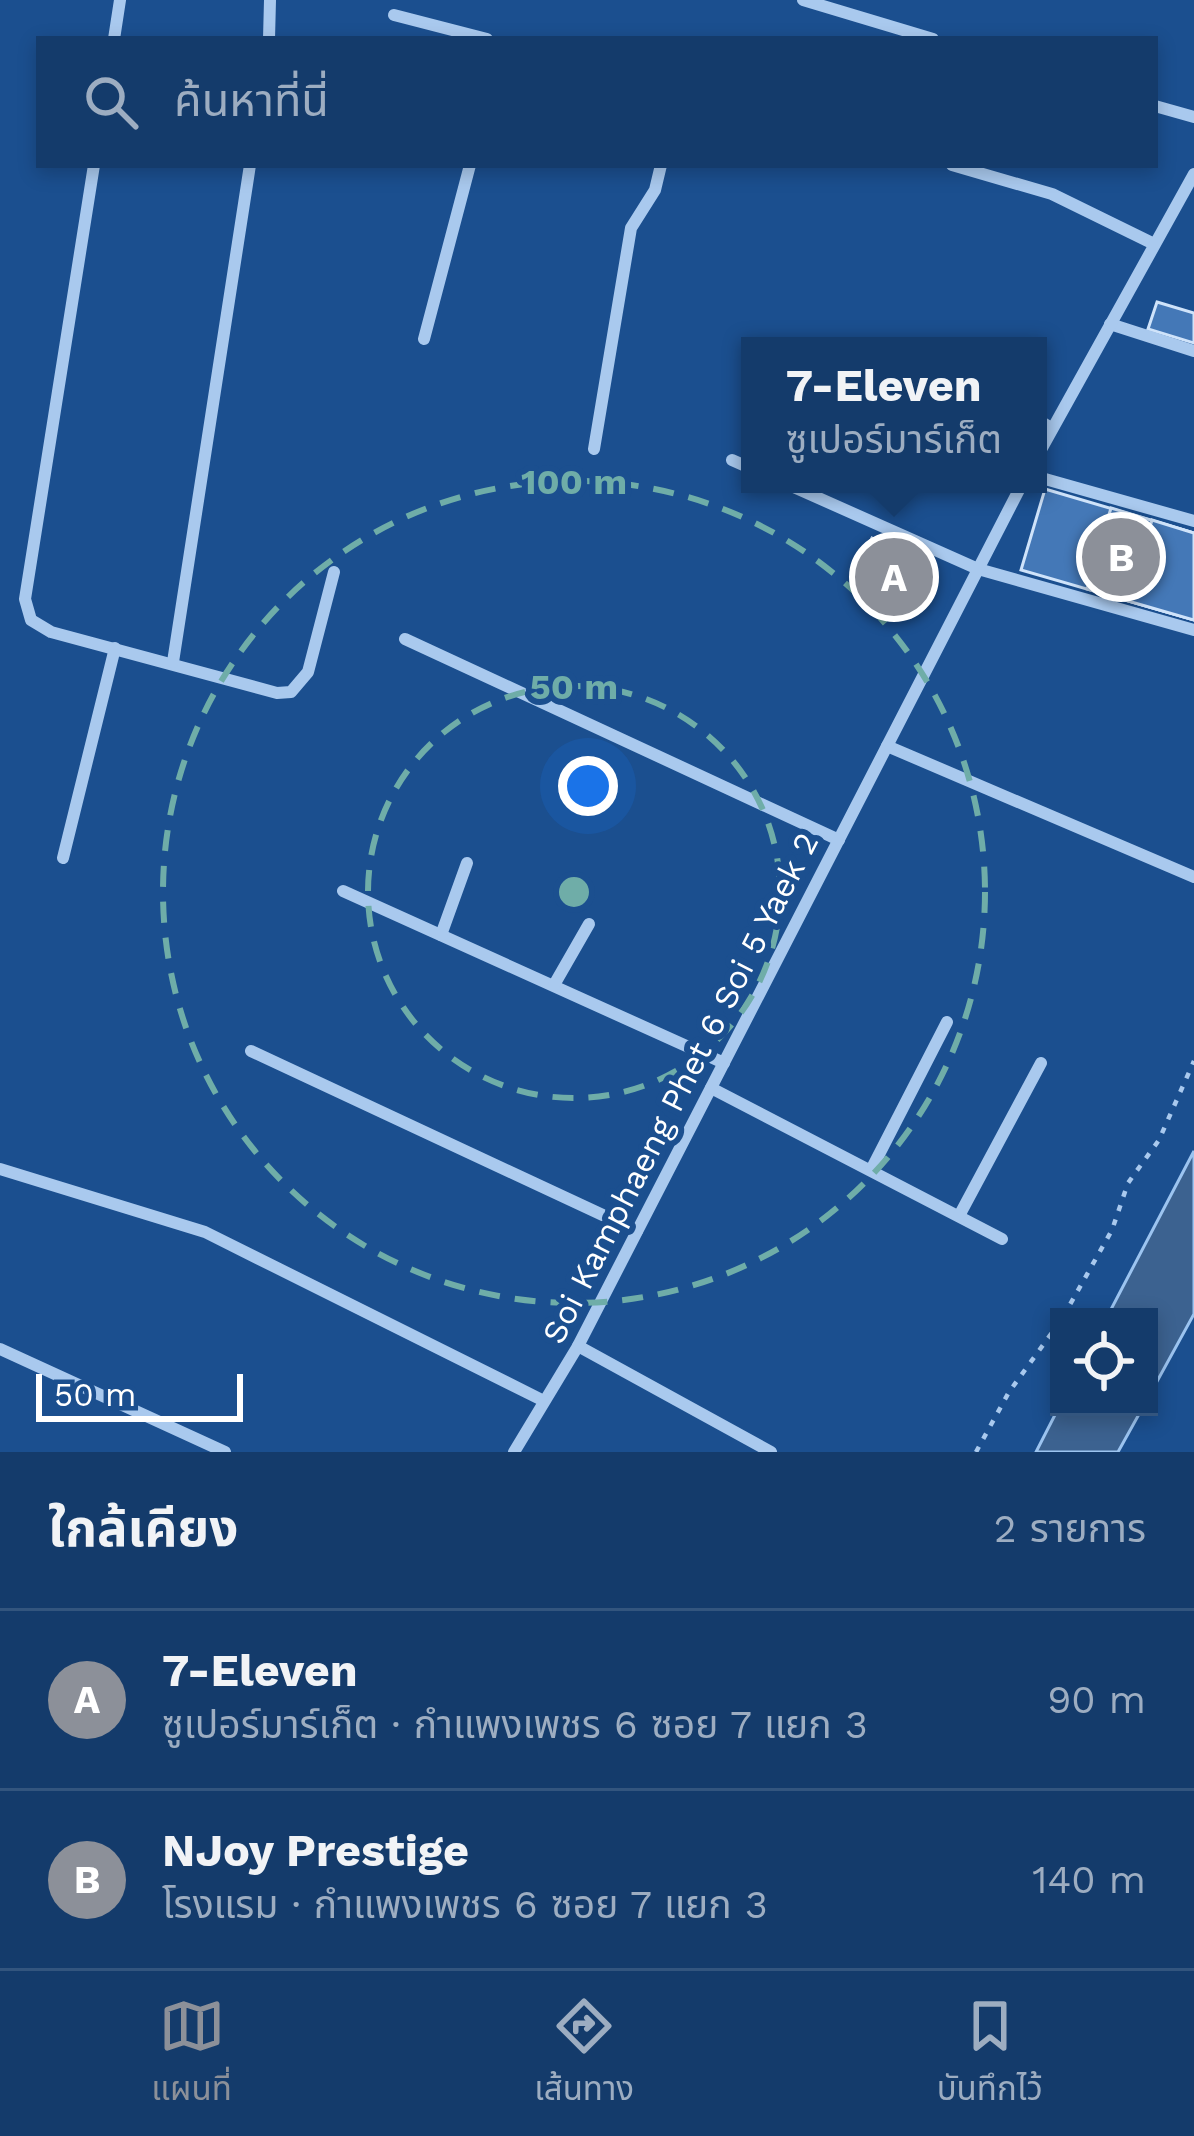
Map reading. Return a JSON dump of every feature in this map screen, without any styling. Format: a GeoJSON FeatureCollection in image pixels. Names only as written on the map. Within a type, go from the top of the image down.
{"type":"FeatureCollection","features":[{"type":"Feature","properties":{"kind":"street"},"geometry":{"type":"LineString","coordinates":[[114,36],[120,0]]}},
{"type":"Feature","properties":{"kind":"street"},"geometry":{"type":"LineString","coordinates":[[269,36],[270,0]]}},
{"type":"Feature","properties":{"kind":"street"},"geometry":{"type":"LineString","coordinates":[[803,0],[923,36]]}},
{"type":"Feature","properties":{"kind":"street"},"geometry":{"type":"LineString","coordinates":[[394,15],[475,36]]}},
{"type":"Feature","properties":{"kind":"street"},"geometry":{"type":"LineString","coordinates":[[1158,107],[1194,117]]}},
{"type":"Feature","properties":{"kind":"street"},"geometry":{"type":"LineString","coordinates":[[94,168],[26,610],[38,625],[277,693],[292,692],[308,672],[334,572]]}},
{"type":"Feature","properties":{"kind":"street"},"geometry":{"type":"LineString","coordinates":[[173,662],[250,168]]}},
{"type":"Feature","properties":{"kind":"street"},"geometry":{"type":"LineString","coordinates":[[424,339],[469,168]]}},
{"type":"Feature","properties":{"kind":"street"},"geometry":{"type":"LineString","coordinates":[[594,449],[631,229],[655,190],[660,168]]}},
{"type":"Feature","properties":{"kind":"street"},"geometry":{"type":"LineString","coordinates":[[962,168],[1052,194],[1152,243]]}},
{"type":"Feature","properties":{"kind":"street"},"geometry":{"type":"LineString","coordinates":[[1047,440],[1194,174]]}},
{"type":"Feature","properties":{"kind":"street"},"geometry":{"type":"LineString","coordinates":[[1110,325],[1194,351]]}},
{"type":"Feature","properties":{"kind":"street"},"geometry":{"type":"LineString","coordinates":[[732,460],[741,464]]}},
{"type":"Feature","properties":{"kind":"street"},"geometry":{"type":"LineString","coordinates":[[1047,479],[1194,520]]}},
{"type":"Feature","properties":{"kind":"street"},"geometry":{"type":"LineString","coordinates":[[807,493],[978,569],[1194,630]]}},
{"type":"Feature","properties":{"kind":"street","name":"Soi Kamphaeng Phet 6 Soi 5 Yaek 2"},"geometry":{"type":"LineString","coordinates":[[514,1452],[578,1346],[1017,493]]}},
{"type":"Feature","properties":{"kind":"street"},"geometry":{"type":"LineString","coordinates":[[405,639],[839,841]]}},
{"type":"Feature","properties":{"kind":"street"},"geometry":{"type":"LineString","coordinates":[[63,858],[115,647]]}},
{"type":"Feature","properties":{"kind":"street"},"geometry":{"type":"LineString","coordinates":[[887,746],[1194,877]]}},
{"type":"Feature","properties":{"kind":"street"},"geometry":{"type":"LineString","coordinates":[[441,935],[466,863]]}},
{"type":"Feature","properties":{"kind":"street"},"geometry":{"type":"LineString","coordinates":[[344,890],[724,1063]]}},
{"type":"Feature","properties":{"kind":"street"},"geometry":{"type":"LineString","coordinates":[[554,985],[589,924]]}},
{"type":"Feature","properties":{"kind":"street"},"geometry":{"type":"LineString","coordinates":[[871,1170],[947,1022]]}},
{"type":"Feature","properties":{"kind":"street"},"geometry":{"type":"LineString","coordinates":[[251,1051],[637,1231]]}},
{"type":"Feature","properties":{"kind":"street"},"geometry":{"type":"LineString","coordinates":[[959,1216],[1041,1064]]}},
{"type":"Feature","properties":{"kind":"street"},"geometry":{"type":"LineString","coordinates":[[711,1088],[1002,1239]]}},
{"type":"Feature","properties":{"kind":"street"},"geometry":{"type":"LineString","coordinates":[[0,1169],[205,1232],[544,1401]]}},
{"type":"Feature","properties":{"kind":"street"},"geometry":{"type":"LineString","coordinates":[[578,1346],[771,1452]]}},
{"type":"Feature","properties":{"kind":"street"},"geometry":{"type":"LineString","coordinates":[[0,1349],[224,1452]]}},
{"type":"Feature","properties":{"kind":"lane"},"geometry":{"type":"LineString","coordinates":[[1047,424],[1054,428]]}},
{"type":"Feature","properties":{"kind":"path"},"geometry":{"type":"LineString","coordinates":[[1068,1308],[1112,1229],[1128,1183],[1159,1140],[1194,1061]]}},
{"type":"Feature","properties":{"kind":"path"},"geometry":{"type":"LineString","coordinates":[[976,1452],[1009,1392],[1050,1335]]}},
{"type":"Feature","properties":{"kind":"water"},"geometry":{"type":"Polygon","coordinates":[[[1194,1151],[1194,1314],[1158,1380],[1158,1308],[1112,1308],[1194,1151]]]}},
{"type":"Feature","properties":{"kind":"water"},"geometry":{"type":"Polygon","coordinates":[[[1054,1416],[1138,1416],[1118,1452],[1036,1452],[1054,1416]]]}},
{"type":"Feature","properties":{"kind":"building"},"geometry":{"type":"Polygon","coordinates":[[[1157,302],[1194,313],[1194,343],[1148,329],[1157,302]]]}},
{"type":"Feature","properties":{"kind":"building"},"geometry":{"type":"Polygon","coordinates":[[[1047,490],[1194,533],[1194,620],[1021,570],[1047,490]]]}},
{"type":"Feature","properties":{"kind":"building"},"geometry":{"type":"Polygon","coordinates":[[[1111,508],[1194,533],[1194,620],[1087,589],[1111,508]]]}},
{"type":"Feature","properties":{"kind":"building"},"geometry":{"type":"Polygon","coordinates":[[[1152,520],[1194,533],[1194,620],[1128,601],[1152,520]]]}},
{"type":"Feature","properties":{"kind":"building"},"geometry":{"type":"Polygon","coordinates":[[[872,538],[936,569],[918,606],[854,575],[872,538]]]}},
{"type":"Feature","properties":{"kind":"place","name":"NJoy Prestige"},"geometry":{"type":"Point","coordinates":[1121,557]}},
{"type":"Feature","properties":{"kind":"place","name":"7-Eleven"},"geometry":{"type":"Point","coordinates":[894,577]}}]}
